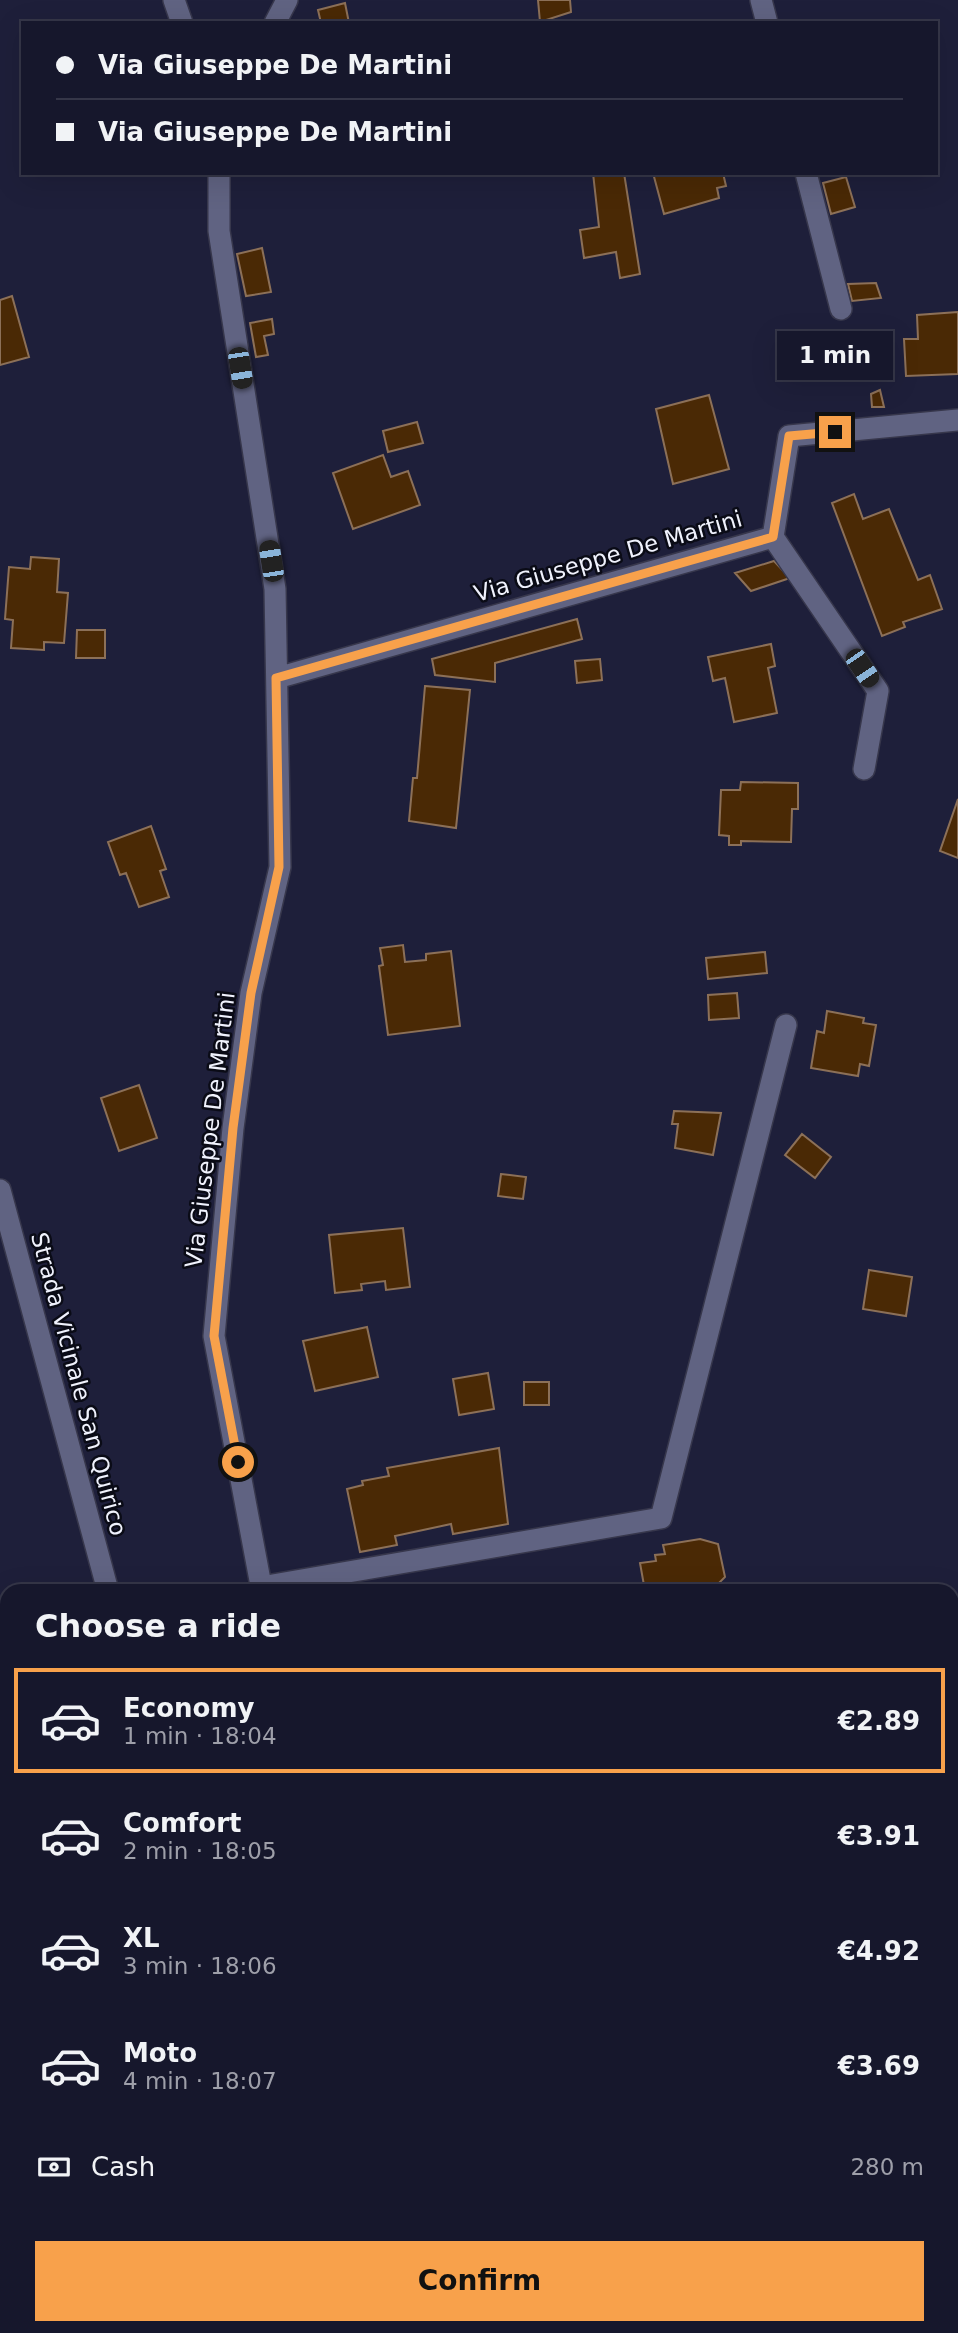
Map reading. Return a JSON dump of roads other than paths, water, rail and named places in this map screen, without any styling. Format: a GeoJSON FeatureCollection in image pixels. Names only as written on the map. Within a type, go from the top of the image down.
{"type":"FeatureCollection","features":[{"type":"Feature","properties":{"kind":"street"},"geometry":{"type":"LineString","coordinates":[[174,0],[181,21]]}},
{"type":"Feature","properties":{"kind":"street"},"geometry":{"type":"LineString","coordinates":[[276,21],[287,0]]}},
{"type":"Feature","properties":{"kind":"street"},"geometry":{"type":"LineString","coordinates":[[761,0],[766,21]]}},
{"type":"Feature","properties":{"kind":"street","name":"Via Giuseppe De Martini"},"geometry":{"type":"LineString","coordinates":[[219,175],[219,231],[275,589],[279,867],[251,993],[233,1128],[214,1336],[261,1584]]}},
{"type":"Feature","properties":{"kind":"street"},"geometry":{"type":"LineString","coordinates":[[807,175],[841,309]]}},
{"type":"Feature","properties":{"kind":"street","name":"Via Giuseppe De Martini"},"geometry":{"type":"LineString","coordinates":[[276,678],[773,537],[789,436],[958,420]]}},
{"type":"Feature","properties":{"kind":"street"},"geometry":{"type":"LineString","coordinates":[[773,537],[878,691],[864,769]]}},
{"type":"Feature","properties":{"kind":"street","name":"Via Giuseppe De Martini"},"geometry":{"type":"LineString","coordinates":[[290,1584],[661,1518],[786,1025]]}},
{"type":"Feature","properties":{"kind":"street","name":"Strada Vicinale San Quirico"},"geometry":{"type":"LineString","coordinates":[[0,1190],[106,1584]]}}]}
